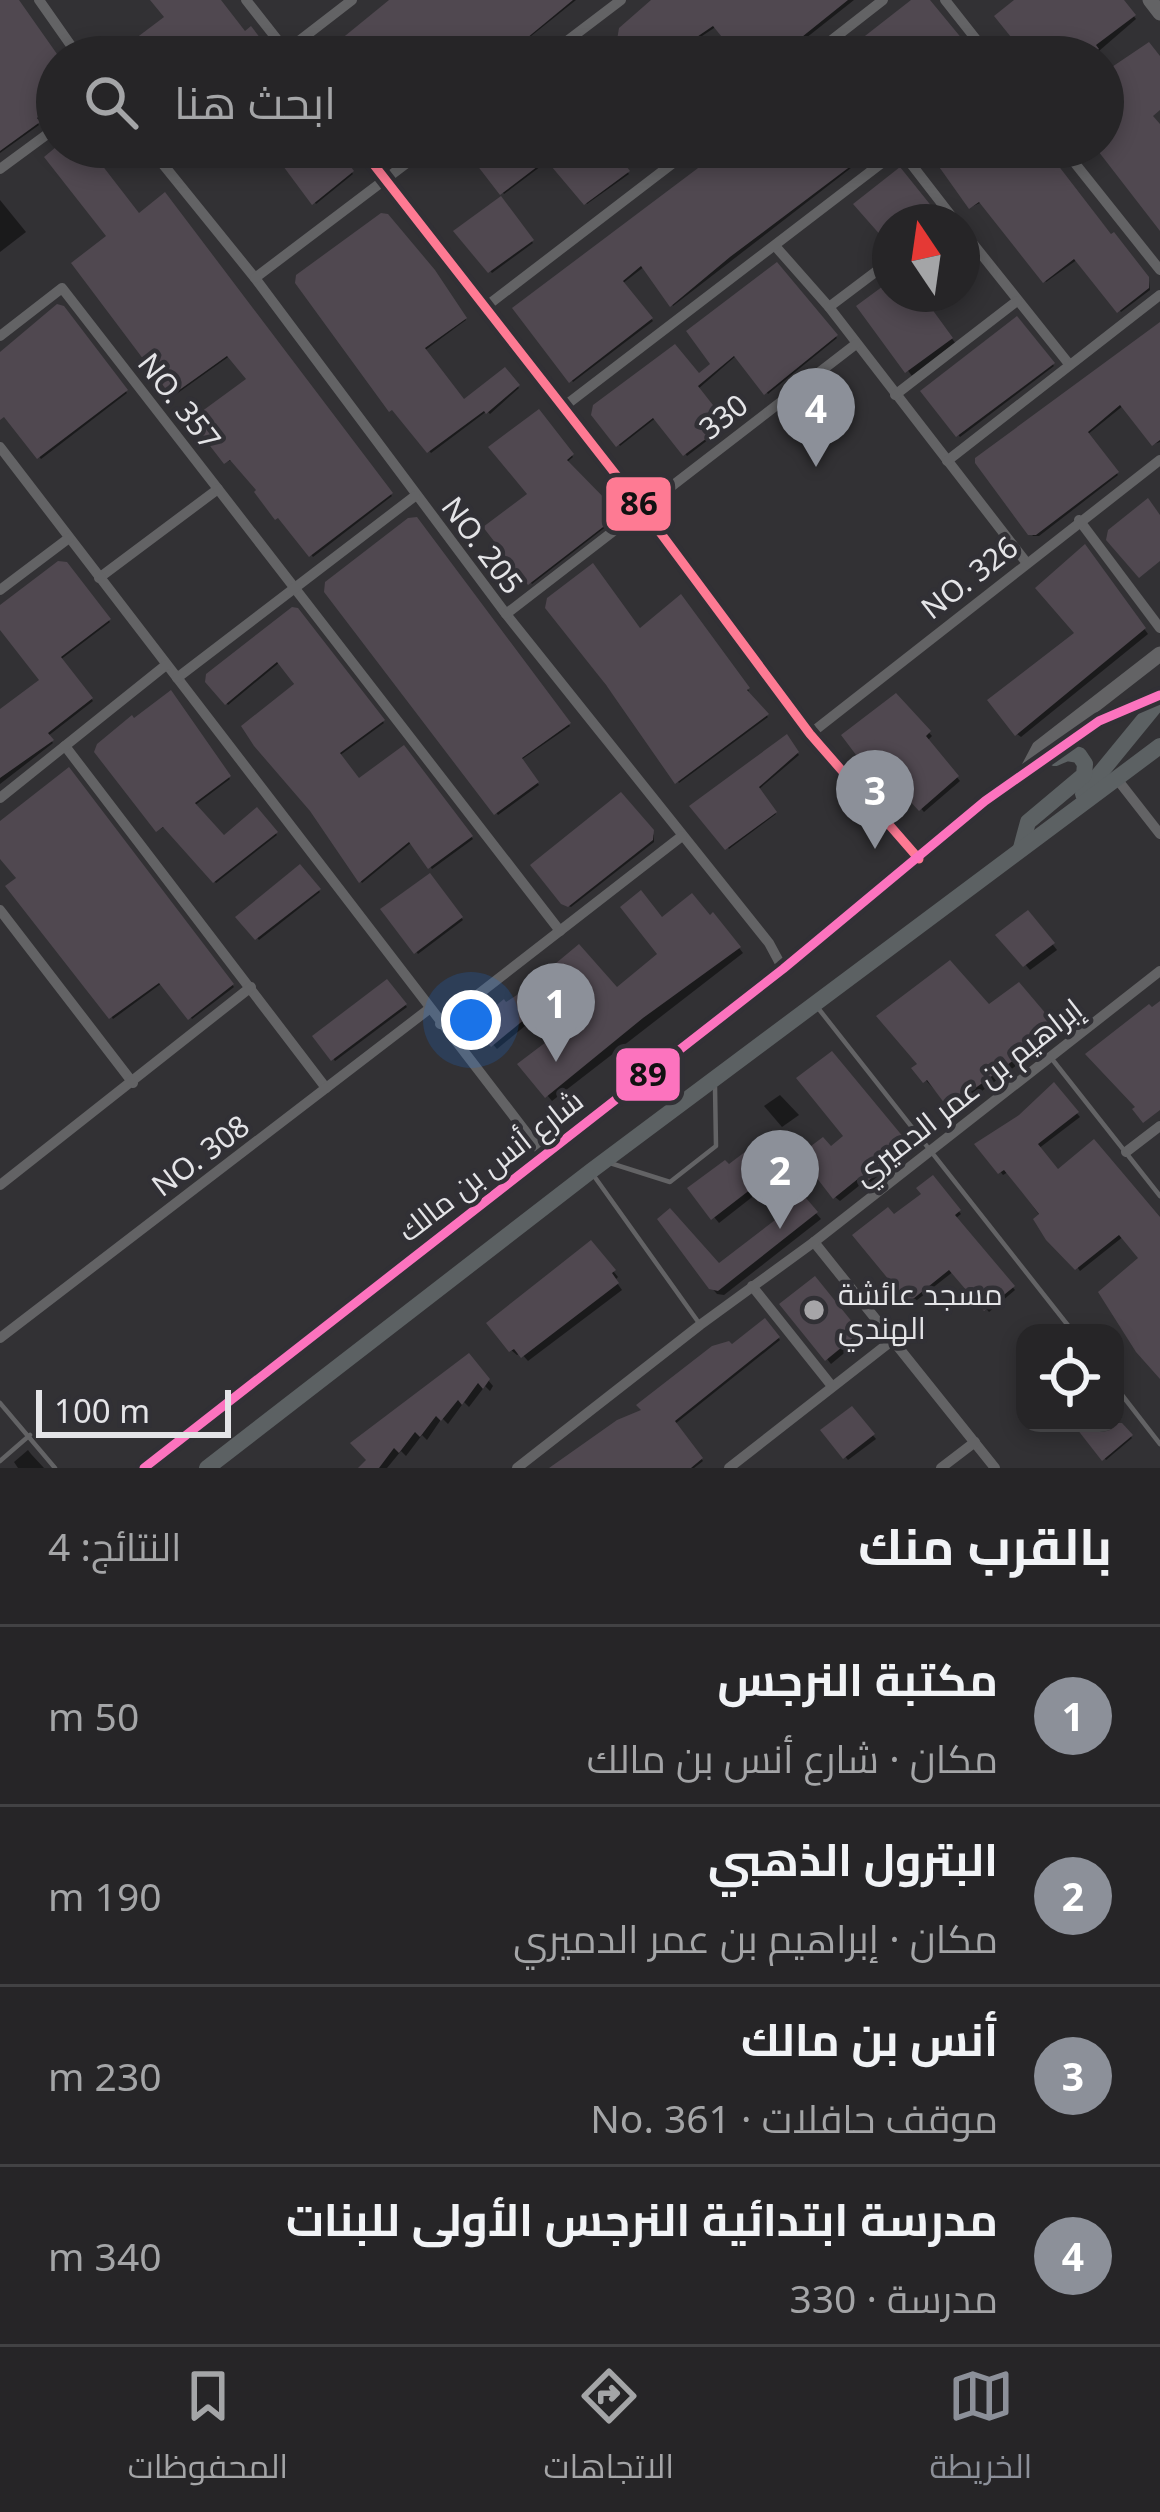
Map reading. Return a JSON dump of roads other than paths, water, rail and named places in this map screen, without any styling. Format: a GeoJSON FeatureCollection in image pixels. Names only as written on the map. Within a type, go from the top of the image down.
{"type":"FeatureCollection","features":[{"type":"Feature","properties":{"kind":"main road"},"geometry":{"type":"LineString","coordinates":[[1150,0],[1160,13]]}},
{"type":"Feature","properties":{"kind":"main road"},"geometry":{"type":"LineString","coordinates":[[1026,769],[1039,748],[1160,654]]}},
{"type":"Feature","properties":{"kind":"main road"},"geometry":{"type":"LineString","coordinates":[[1070,815],[1160,698]]}},
{"type":"Feature","properties":{"kind":"main road","name":"شارع أنس بن مالك"},"geometry":{"type":"LineString","coordinates":[[144,1468],[783,969],[1026,769],[1100,721],[1160,698]]}},
{"type":"Feature","properties":{"kind":"main road"},"geometry":{"type":"LineString","coordinates":[[207,1468],[597,1166],[1160,746]]}},
{"type":"Feature","properties":{"kind":"main road"},"geometry":{"type":"LineString","coordinates":[[1021,848],[1028,822],[1080,779],[1085,764],[1079,755],[1067,752],[1026,769]]}},
{"type":"Feature","properties":{"kind":"street"},"geometry":{"type":"LineString","coordinates":[[246,0],[275,36]]}},
{"type":"Feature","properties":{"kind":"street"},"geometry":{"type":"LineString","coordinates":[[310,36],[352,0]]}},
{"type":"Feature","properties":{"kind":"street"},"geometry":{"type":"LineString","coordinates":[[574,36],[621,0]]}},
{"type":"Feature","properties":{"kind":"street"},"geometry":{"type":"LineString","coordinates":[[844,36],[883,0]]}},
{"type":"Feature","properties":{"kind":"street"},"geometry":{"type":"LineString","coordinates":[[945,0],[973,36]]}},
{"type":"Feature","properties":{"kind":"street"},"geometry":{"type":"LineString","coordinates":[[44,2],[66,36]]}},
{"type":"Feature","properties":{"kind":"street"},"geometry":{"type":"LineString","coordinates":[[0,170],[36,143]]}},
{"type":"Feature","properties":{"kind":"street","name":"NO. 205"},"geometry":{"type":"LineString","coordinates":[[166,168],[255,278],[506,614],[769,943],[783,969]]}},
{"type":"Feature","properties":{"kind":"street"},"geometry":{"type":"LineString","coordinates":[[376,168],[642,508],[810,734],[919,859]]}},
{"type":"Feature","properties":{"kind":"street"},"geometry":{"type":"LineString","coordinates":[[255,278],[401,168]]}},
{"type":"Feature","properties":{"kind":"street"},"geometry":{"type":"LineString","coordinates":[[484,308],[667,168]]}},
{"type":"Feature","properties":{"kind":"street"},"geometry":{"type":"LineString","coordinates":[[562,408],[874,168]]}},
{"type":"Feature","properties":{"kind":"street"},"geometry":{"type":"LineString","coordinates":[[913,168],[939,204]]}},
{"type":"Feature","properties":{"kind":"street"},"geometry":{"type":"LineString","coordinates":[[1079,168],[1160,270]]}},
{"type":"Feature","properties":{"kind":"street"},"geometry":{"type":"LineString","coordinates":[[776,247],[829,307],[1026,562]]}},
{"type":"Feature","properties":{"kind":"street"},"geometry":{"type":"LineString","coordinates":[[980,254],[1069,364]]}},
{"type":"Feature","properties":{"kind":"street"},"geometry":{"type":"LineString","coordinates":[[829,307],[872,275]]}},
{"type":"Feature","properties":{"kind":"street","name":"NO. 357"},"geometry":{"type":"LineString","coordinates":[[0,336],[62,288],[218,489],[99,578]]}},
{"type":"Feature","properties":{"kind":"street"},"geometry":{"type":"LineString","coordinates":[[947,460],[1160,295]]}},
{"type":"Feature","properties":{"kind":"street"},"geometry":{"type":"LineString","coordinates":[[896,395],[1017,302]]}},
{"type":"Feature","properties":{"kind":"street","name":"330"},"geometry":{"type":"LineString","coordinates":[[506,614],[856,344]]}},
{"type":"Feature","properties":{"kind":"street"},"geometry":{"type":"LineString","coordinates":[[0,447],[545,1157]]}},
{"type":"Feature","properties":{"kind":"street","name":"NO. 326"},"geometry":{"type":"LineString","coordinates":[[810,734],[1160,460]]}},
{"type":"Feature","properties":{"kind":"street"},"geometry":{"type":"LineString","coordinates":[[218,489],[560,931]]}},
{"type":"Feature","properties":{"kind":"street"},"geometry":{"type":"LineString","coordinates":[[177,677],[415,496]]}},
{"type":"Feature","properties":{"kind":"street"},"geometry":{"type":"LineString","coordinates":[[1079,520],[1160,628]]}},
{"type":"Feature","properties":{"kind":"street"},"geometry":{"type":"LineString","coordinates":[[0,590],[69,538]]}},
{"type":"Feature","properties":{"kind":"street"},"geometry":{"type":"LineString","coordinates":[[0,798],[166,665]]}},
{"type":"Feature","properties":{"kind":"street"},"geometry":{"type":"LineString","coordinates":[[65,746],[326,1088]]}},
{"type":"Feature","properties":{"kind":"street"},"geometry":{"type":"LineString","coordinates":[[1117,779],[1160,834]]}},
{"type":"Feature","properties":{"kind":"street"},"geometry":{"type":"LineString","coordinates":[[440,1024],[682,836]]}},
{"type":"Feature","properties":{"kind":"street"},"geometry":{"type":"LineString","coordinates":[[0,910],[133,1083]]}},
{"type":"Feature","properties":{"kind":"street","name":"إبراهيم بن عمر الدميري"},"geometry":{"type":"LineString","coordinates":[[517,1468],[1160,971]]}},
{"type":"Feature","properties":{"kind":"street"},"geometry":{"type":"LineString","coordinates":[[0,1185],[251,986]]}},
{"type":"Feature","properties":{"kind":"street","name":"NO. 308"},"geometry":{"type":"LineString","coordinates":[[0,1338],[429,1009]]}},
{"type":"Feature","properties":{"kind":"street"},"geometry":{"type":"LineString","coordinates":[[1126,1152],[1160,1126]]}},
{"type":"Feature","properties":{"kind":"street"},"geometry":{"type":"LineString","coordinates":[[814,1242],[995,1468]]}},
{"type":"Feature","properties":{"kind":"street"},"geometry":{"type":"LineString","coordinates":[[752,1286],[831,1385]]}},
{"type":"Feature","properties":{"kind":"street"},"geometry":{"type":"LineString","coordinates":[[728,1468],[894,1339]]}},
{"type":"Feature","properties":{"kind":"street"},"geometry":{"type":"LineString","coordinates":[[941,1468],[975,1442]]}},
{"type":"Feature","properties":{"kind":"lane"},"geometry":{"type":"LineString","coordinates":[[814,1004],[1067,1324]]}},
{"type":"Feature","properties":{"kind":"lane"},"geometry":{"type":"LineString","coordinates":[[1050,1056],[1160,1196]]}},
{"type":"Feature","properties":{"kind":"lane"},"geometry":{"type":"LineString","coordinates":[[597,1166],[670,1182],[716,1146],[715,1078]]}},
{"type":"Feature","properties":{"kind":"lane"},"geometry":{"type":"LineString","coordinates":[[597,1166],[700,1325]]}},
{"type":"Feature","properties":{"kind":"lane"},"geometry":{"type":"LineString","coordinates":[[1124,1398],[1160,1444]]}},
{"type":"Feature","properties":{"kind":"lane"},"geometry":{"type":"LineString","coordinates":[[2,1407],[55,1468]]}},
{"type":"Feature","properties":{"kind":"lane"},"geometry":{"type":"LineString","coordinates":[[0,1461],[30,1435]]}},
{"type":"Feature","properties":{"kind":"place","name":"مدرسة ابتدائية النرجس الأولى للبنات"},"geometry":{"type":"Point","coordinates":[816,467]}},
{"type":"Feature","properties":{"kind":"place","name":"أنس بن مالك"},"geometry":{"type":"Point","coordinates":[875,849]}},
{"type":"Feature","properties":{"kind":"place","name":"مكتبة النرجس"},"geometry":{"type":"Point","coordinates":[556,1062]}},
{"type":"Feature","properties":{"kind":"place","name":"البترول الذهبي"},"geometry":{"type":"Point","coordinates":[780,1229]}},
{"type":"Feature","properties":{"kind":"place","name":"مسجد عائشة الهندي"},"geometry":{"type":"Point","coordinates":[814,1310]}}]}
